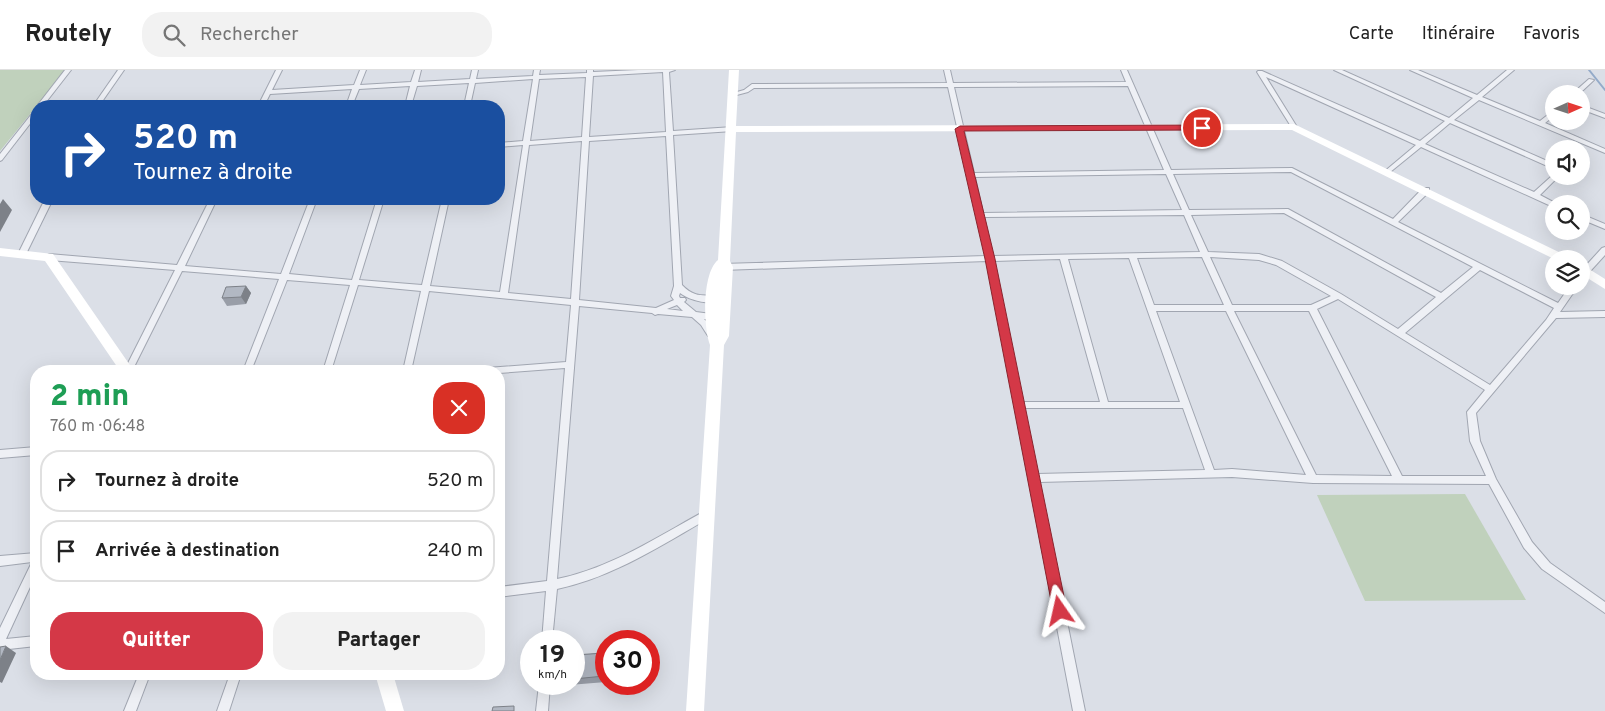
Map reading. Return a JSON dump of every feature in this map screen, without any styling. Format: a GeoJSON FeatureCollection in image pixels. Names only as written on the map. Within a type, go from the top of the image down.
{"type":"FeatureCollection","features":[{"type":"Feature","properties":{"kind":"street"},"geometry":{"type":"LineString","coordinates":[[45,100],[68,70]]}},
{"type":"Feature","properties":{"kind":"street"},"geometry":{"type":"LineString","coordinates":[[100,100],[121,70]]}},
{"type":"Feature","properties":{"kind":"street"},"geometry":{"type":"LineString","coordinates":[[264,100],[279,70]]}},
{"type":"Feature","properties":{"kind":"street"},"geometry":{"type":"LineString","coordinates":[[351,100],[363,70]]}},
{"type":"Feature","properties":{"kind":"street"},"geometry":{"type":"LineString","coordinates":[[409,100],[418,70]]}},
{"type":"Feature","properties":{"kind":"street"},"geometry":{"type":"LineString","coordinates":[[468,100],[475,70]]}},
{"type":"Feature","properties":{"kind":"street"},"geometry":{"type":"LineString","coordinates":[[666,70],[678,298],[685,310],[704,323],[714,341],[708,514],[696,710]]}},
{"type":"Feature","properties":{"kind":"street"},"geometry":{"type":"LineString","coordinates":[[268,92],[472,81],[537,73],[672,70]]}},
{"type":"Feature","properties":{"kind":"street"},"geometry":{"type":"LineString","coordinates":[[714,341],[722,336],[718,317],[732,130],[734,70]]}},
{"type":"Feature","properties":{"kind":"street"},"geometry":{"type":"LineString","coordinates":[[947,70],[990,259],[1079,711]]}},
{"type":"Feature","properties":{"kind":"street"},"geometry":{"type":"LineString","coordinates":[[1124,70],[1229,308],[1313,479]]}},
{"type":"Feature","properties":{"kind":"street"},"geometry":{"type":"LineString","coordinates":[[1337,70],[1545,163]]}},
{"type":"Feature","properties":{"kind":"street"},"geometry":{"type":"LineString","coordinates":[[1413,70],[1579,140]]}},
{"type":"Feature","properties":{"kind":"street"},"geometry":{"type":"LineString","coordinates":[[1387,172],[1511,70]]}},
{"type":"Feature","properties":{"kind":"street"},"geometry":{"type":"LineString","coordinates":[[1259,71],[1294,127]]}},
{"type":"Feature","properties":{"kind":"street"},"geometry":{"type":"LineString","coordinates":[[1259,71],[1545,200]]}},
{"type":"Feature","properties":{"kind":"street"},"geometry":{"type":"LineString","coordinates":[[548,630],[568,366],[575,303],[590,72]]}},
{"type":"Feature","properties":{"kind":"street"},"geometry":{"type":"LineString","coordinates":[[504,295],[537,73]]}},
{"type":"Feature","properties":{"kind":"street"},"geometry":{"type":"LineString","coordinates":[[1585,85],[1591,80]]}},
{"type":"Feature","properties":{"kind":"street"},"geometry":{"type":"LineString","coordinates":[[733,94],[746,91],[752,86],[1130,84]]}},
{"type":"Feature","properties":{"kind":"street"},"geometry":{"type":"LineString","coordinates":[[1590,110],[1605,116]]}},
{"type":"Feature","properties":{"kind":"street"},"geometry":{"type":"LineString","coordinates":[[0,159],[30,120]]}},
{"type":"Feature","properties":{"kind":"street"},"geometry":{"type":"LineString","coordinates":[[1540,124],[1545,120]]}},
{"type":"Feature","properties":{"kind":"street"},"geometry":{"type":"LineString","coordinates":[[505,145],[732,130],[1294,127],[1545,250]]}},
{"type":"Feature","properties":{"kind":"street"},"geometry":{"type":"LineString","coordinates":[[1590,144],[1605,152]]}},
{"type":"Feature","properties":{"kind":"street"},"geometry":{"type":"LineString","coordinates":[[970,175],[1292,170],[1478,267],[1556,311],[1605,314]]}},
{"type":"Feature","properties":{"kind":"street"},"geometry":{"type":"LineString","coordinates":[[1536,195],[1547,185]]}},
{"type":"Feature","properties":{"kind":"street"},"geometry":{"type":"LineString","coordinates":[[1392,223],[1426,190]]}},
{"type":"Feature","properties":{"kind":"street"},"geometry":{"type":"LineString","coordinates":[[22,254],[45,205]]}},
{"type":"Feature","properties":{"kind":"street"},"geometry":{"type":"LineString","coordinates":[[130,365],[211,205]]}},
{"type":"Feature","properties":{"kind":"street"},"geometry":{"type":"LineString","coordinates":[[249,365],[312,205]]}},
{"type":"Feature","properties":{"kind":"street"},"geometry":{"type":"LineString","coordinates":[[329,365],[379,205]]}},
{"type":"Feature","properties":{"kind":"street"},"geometry":{"type":"LineString","coordinates":[[408,365],[445,205]]}},
{"type":"Feature","properties":{"kind":"street"},"geometry":{"type":"LineString","coordinates":[[980,215],[1285,211],[1442,298]]}},
{"type":"Feature","properties":{"kind":"street"},"geometry":{"type":"LineString","coordinates":[[1590,220],[1605,226]]}},
{"type":"Feature","properties":{"kind":"street"},"geometry":{"type":"LineString","coordinates":[[1590,264],[1605,250]]}},
{"type":"Feature","properties":{"kind":"street"},"geometry":{"type":"LineString","coordinates":[[0,252],[504,295],[718,317]]}},
{"type":"Feature","properties":{"kind":"street"},"geometry":{"type":"LineString","coordinates":[[723,265],[1206,254],[1259,258],[1279,263],[1338,296],[1490,389]]}},
{"type":"Feature","properties":{"kind":"street"},"geometry":{"type":"LineString","coordinates":[[1132,255],[1211,474]]}},
{"type":"Feature","properties":{"kind":"street"},"geometry":{"type":"LineString","coordinates":[[1063,256],[1105,405]]}},
{"type":"Feature","properties":{"kind":"street"},"geometry":{"type":"LineString","coordinates":[[49,257],[123,365]]}},
{"type":"Feature","properties":{"kind":"street"},"geometry":{"type":"LineString","coordinates":[[1399,334],[1478,267]]}},
{"type":"Feature","properties":{"kind":"street"},"geometry":{"type":"LineString","coordinates":[[1590,275],[1605,285]]}},
{"type":"Feature","properties":{"kind":"street"},"geometry":{"type":"LineString","coordinates":[[678,286],[687,296],[692,298]]}},
{"type":"Feature","properties":{"kind":"street"},"geometry":{"type":"LineString","coordinates":[[1568,295],[1471,412],[1475,441],[1492,480],[1528,545],[1546,566],[1605,608]]}},
{"type":"Feature","properties":{"kind":"street"},"geometry":{"type":"LineString","coordinates":[[1151,308],[1312,308],[1338,296]]}},
{"type":"Feature","properties":{"kind":"street"},"geometry":{"type":"LineString","coordinates":[[655,312],[678,298],[719,299]]}},
{"type":"Feature","properties":{"kind":"street"},"geometry":{"type":"LineString","coordinates":[[1312,308],[1399,479]]}},
{"type":"Feature","properties":{"kind":"street"},"geometry":{"type":"LineString","coordinates":[[505,370],[568,366]]}},
{"type":"Feature","properties":{"kind":"street"},"geometry":{"type":"LineString","coordinates":[[1019,405],[1186,405]]}},
{"type":"Feature","properties":{"kind":"street"},"geometry":{"type":"LineString","coordinates":[[0,454],[30,452]]}},
{"type":"Feature","properties":{"kind":"street"},"geometry":{"type":"LineString","coordinates":[[1033,478],[1232,473],[1313,479],[1492,480]]}},
{"type":"Feature","properties":{"kind":"street"},"geometry":{"type":"LineString","coordinates":[[505,591],[551,586],[586,576],[618,563],[708,514]]}},
{"type":"Feature","properties":{"kind":"street"},"geometry":{"type":"LineString","coordinates":[[0,561],[30,558]]}},
{"type":"Feature","properties":{"kind":"street"},"geometry":{"type":"LineString","coordinates":[[0,640],[30,577]]}},
{"type":"Feature","properties":{"kind":"street"},"geometry":{"type":"LineString","coordinates":[[0,645],[30,642]]}},
{"type":"Feature","properties":{"kind":"street"},"geometry":{"type":"LineString","coordinates":[[130,711],[142,680]]}},
{"type":"Feature","properties":{"kind":"street"},"geometry":{"type":"LineString","coordinates":[[223,711],[232,680]]}},
{"type":"Feature","properties":{"kind":"street"},"geometry":{"type":"LineString","coordinates":[[386,680],[395,711]]}},
{"type":"Feature","properties":{"kind":"street"},"geometry":{"type":"LineString","coordinates":[[542,711],[543,695]]}},
{"type":"Feature","properties":{"kind":"green space"},"geometry":{"type":"Polygon","coordinates":[[[0,70],[66,70],[42,100],[30,100],[30,114],[0,151],[0,70]]]}},
{"type":"Feature","properties":{"kind":"green space"},"geometry":{"type":"Polygon","coordinates":[[[1465,494],[1526,600],[1365,601],[1317,495],[1465,494]]]}},
{"type":"Feature","properties":{"kind":"building"},"geometry":{"type":"Polygon","coordinates":[[[246,286],[241,297],[222,298],[226,287],[246,286]]]}},
{"type":"Feature","properties":{"kind":"building"},"geometry":{"type":"Polygon","coordinates":[[[6,646],[0,660],[0,647],[6,646]]]}},
{"type":"Feature","properties":{"kind":"building"},"geometry":{"type":"Polygon","coordinates":[[[585,654],[595,654],[595,677],[585,678],[585,654]]]}},
{"type":"Feature","properties":{"kind":"building"},"geometry":{"type":"Polygon","coordinates":[[[514,706],[514,711],[492,711],[493,707],[514,706]]]}},
{"type":"Feature","properties":{"kind":"waterway"},"geometry":{"type":"LineString","coordinates":[[1589,70],[1605,90]]}},
{"type":"Feature","properties":{"kind":"route"},"geometry":{"type":"LineString","coordinates":[[1060,611],[990,259],[960,129],[1202,128]]}}]}
